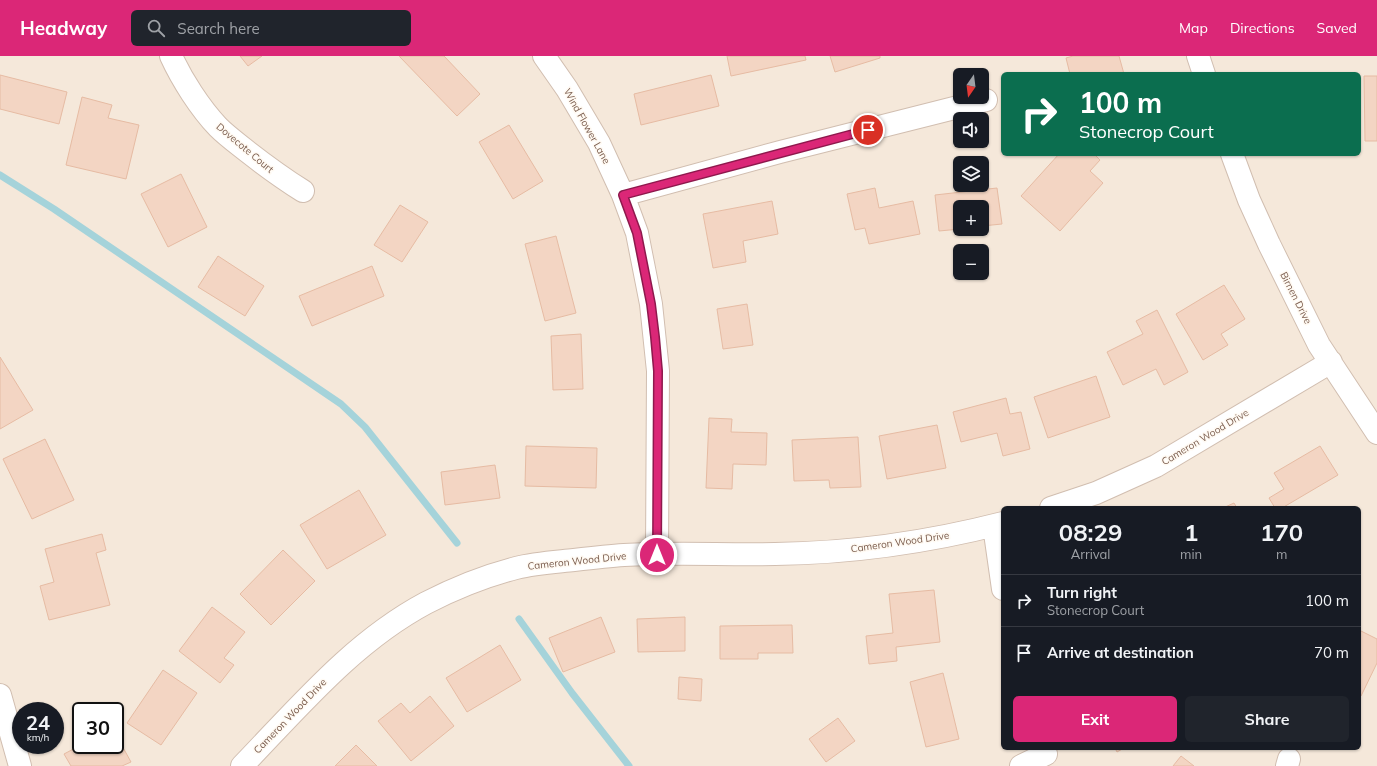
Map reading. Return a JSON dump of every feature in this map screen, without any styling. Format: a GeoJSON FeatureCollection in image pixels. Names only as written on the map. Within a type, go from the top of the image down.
{"type":"FeatureCollection","features":[{"type":"Feature","properties":{"kind":"street","name":"Dovecote Court"},"geometry":{"type":"LineString","coordinates":[[171,56],[178,71],[190,90],[217,127],[278,175],[303,191]]}},
{"type":"Feature","properties":{"kind":"street","name":"Wind Flower Lane"},"geometry":{"type":"LineString","coordinates":[[544,56],[567,89],[599,143],[623,195],[637,233],[651,304],[658,371],[657,555]]}},
{"type":"Feature","properties":{"kind":"street"},"geometry":{"type":"LineString","coordinates":[[1198,56],[1203,72]]}},
{"type":"Feature","properties":{"kind":"street"},"geometry":{"type":"LineString","coordinates":[[623,195],[788,150],[970,104]]}},
{"type":"Feature","properties":{"kind":"street","name":"Birnen Drive"},"geometry":{"type":"LineString","coordinates":[[1233,156],[1249,200],[1269,244],[1320,344],[1377,434]]}},
{"type":"Feature","properties":{"kind":"street","name":"Cameron Wood Drive"},"geometry":{"type":"LineString","coordinates":[[1057,506],[1096,492],[1156,466],[1331,362]]}},
{"type":"Feature","properties":{"kind":"street"},"geometry":{"type":"LineString","coordinates":[[998,524],[1001,563]]}},
{"type":"Feature","properties":{"kind":"street","name":"Cameron Wood Drive"},"geometry":{"type":"LineString","coordinates":[[242,766],[342,663],[387,627],[426,603],[470,582],[516,568],[540,564],[624,555],[777,554],[864,549],[946,537],[998,524]]}},
{"type":"Feature","properties":{"kind":"street"},"geometry":{"type":"LineString","coordinates":[[0,695],[20,766]]}},
{"type":"Feature","properties":{"kind":"street"},"geometry":{"type":"LineString","coordinates":[[1021,766],[1048,756]]}},
{"type":"Feature","properties":{"kind":"shaded area"},"geometry":{"type":"Polygon","coordinates":[[[0,56],[1377,56],[1377,766],[0,766],[0,56]]]}},
{"type":"Feature","properties":{"kind":"building"},"geometry":{"type":"Polygon","coordinates":[[[240,56],[262,56],[248,66],[240,56]]]}},
{"type":"Feature","properties":{"kind":"building"},"geometry":{"type":"Polygon","coordinates":[[[399,56],[444,56],[480,94],[457,116],[399,56]]]}},
{"type":"Feature","properties":{"kind":"building"},"geometry":{"type":"Polygon","coordinates":[[[727,56],[805,56],[806,60],[731,76],[727,56]]]}},
{"type":"Feature","properties":{"kind":"building"},"geometry":{"type":"Polygon","coordinates":[[[830,56],[880,56],[880,58],[835,72],[830,56]]]}},
{"type":"Feature","properties":{"kind":"building"},"geometry":{"type":"Polygon","coordinates":[[[1073,56],[1119,56],[1123,72],[1070,72],[1066,58],[1073,56]]]}},
{"type":"Feature","properties":{"kind":"building"},"geometry":{"type":"Polygon","coordinates":[[[0,75],[67,92],[59,124],[0,109],[0,75]]]}},
{"type":"Feature","properties":{"kind":"building"},"geometry":{"type":"Polygon","coordinates":[[[711,75],[719,106],[641,125],[634,94],[711,75]]]}},
{"type":"Feature","properties":{"kind":"building"},"geometry":{"type":"Polygon","coordinates":[[[1364,76],[1377,76],[1377,141],[1365,141],[1364,76]]]}},
{"type":"Feature","properties":{"kind":"building"},"geometry":{"type":"Polygon","coordinates":[[[82,97],[112,105],[108,118],[139,125],[126,179],[66,165],[82,97]]]}},
{"type":"Feature","properties":{"kind":"building"},"geometry":{"type":"Polygon","coordinates":[[[509,125],[543,181],[513,199],[479,142],[509,125]]]}},
{"type":"Feature","properties":{"kind":"building"},"geometry":{"type":"Polygon","coordinates":[[[1057,156],[1096,156],[1100,160],[1090,171],[1103,183],[1060,231],[1021,196],[1057,156]]]}},
{"type":"Feature","properties":{"kind":"building"},"geometry":{"type":"Polygon","coordinates":[[[181,174],[207,227],[168,247],[141,194],[181,174]]]}},
{"type":"Feature","properties":{"kind":"building"},"geometry":{"type":"Polygon","coordinates":[[[875,188],[879,208],[913,201],[920,234],[869,244],[865,228],[855,230],[847,194],[875,188]]]}},
{"type":"Feature","properties":{"kind":"building"},"geometry":{"type":"Polygon","coordinates":[[[997,188],[1002,224],[989,225],[989,200],[953,200],[953,230],[939,231],[935,195],[962,192],[989,192],[989,189],[997,188]]]}},
{"type":"Feature","properties":{"kind":"building"},"geometry":{"type":"Polygon","coordinates":[[[772,201],[778,234],[743,241],[746,262],[713,268],[703,214],[772,201]]]}},
{"type":"Feature","properties":{"kind":"building"},"geometry":{"type":"Polygon","coordinates":[[[400,205],[428,222],[402,262],[374,245],[400,205]]]}},
{"type":"Feature","properties":{"kind":"building"},"geometry":{"type":"Polygon","coordinates":[[[556,236],[576,313],[545,321],[525,244],[556,236]]]}},
{"type":"Feature","properties":{"kind":"building"},"geometry":{"type":"Polygon","coordinates":[[[218,256],[264,286],[245,316],[198,287],[218,256]]]}},
{"type":"Feature","properties":{"kind":"building"},"geometry":{"type":"Polygon","coordinates":[[[372,266],[384,296],[312,326],[299,296],[372,266]]]}},
{"type":"Feature","properties":{"kind":"building"},"geometry":{"type":"Polygon","coordinates":[[[1224,285],[1245,319],[1221,334],[1228,345],[1203,360],[1176,314],[1224,285]]]}},
{"type":"Feature","properties":{"kind":"building"},"geometry":{"type":"Polygon","coordinates":[[[747,304],[753,345],[723,349],[717,309],[747,304]]]}},
{"type":"Feature","properties":{"kind":"building"},"geometry":{"type":"Polygon","coordinates":[[[1157,310],[1188,372],[1164,385],[1156,369],[1123,385],[1107,352],[1143,334],[1136,321],[1157,310]]]}},
{"type":"Feature","properties":{"kind":"building"},"geometry":{"type":"Polygon","coordinates":[[[581,334],[583,389],[553,390],[551,336],[581,334]]]}},
{"type":"Feature","properties":{"kind":"building"},"geometry":{"type":"Polygon","coordinates":[[[0,357],[33,410],[0,429],[0,357]]]}},
{"type":"Feature","properties":{"kind":"building"},"geometry":{"type":"Polygon","coordinates":[[[1096,376],[1110,417],[1048,438],[1034,397],[1096,376]]]}},
{"type":"Feature","properties":{"kind":"building"},"geometry":{"type":"Polygon","coordinates":[[[1006,398],[1010,414],[1021,412],[1030,449],[1003,456],[997,433],[961,442],[953,412],[1006,398]]]}},
{"type":"Feature","properties":{"kind":"building"},"geometry":{"type":"Polygon","coordinates":[[[709,418],[732,419],[731,432],[767,433],[766,465],[733,464],[732,489],[706,488],[709,418]]]}},
{"type":"Feature","properties":{"kind":"building"},"geometry":{"type":"Polygon","coordinates":[[[937,425],[946,468],[887,479],[879,436],[937,425]]]}},
{"type":"Feature","properties":{"kind":"building"},"geometry":{"type":"Polygon","coordinates":[[[858,437],[861,487],[830,488],[829,480],[794,481],[792,440],[858,437]]]}},
{"type":"Feature","properties":{"kind":"building"},"geometry":{"type":"Polygon","coordinates":[[[45,439],[74,500],[32,519],[3,459],[45,439]]]}},
{"type":"Feature","properties":{"kind":"building"},"geometry":{"type":"Polygon","coordinates":[[[526,446],[597,448],[596,488],[525,486],[526,446]]]}},
{"type":"Feature","properties":{"kind":"building"},"geometry":{"type":"Polygon","coordinates":[[[1320,446],[1338,475],[1285,506],[1274,506],[1269,498],[1284,489],[1274,473],[1320,446]]]}},
{"type":"Feature","properties":{"kind":"building"},"geometry":{"type":"Polygon","coordinates":[[[495,465],[500,498],[445,505],[441,472],[495,465]]]}},
{"type":"Feature","properties":{"kind":"building"},"geometry":{"type":"Polygon","coordinates":[[[359,490],[386,535],[327,569],[300,525],[359,490]]]}},
{"type":"Feature","properties":{"kind":"building"},"geometry":{"type":"Polygon","coordinates":[[[1234,503],[1236,506],[1227,506],[1234,503]]]}},
{"type":"Feature","properties":{"kind":"building"},"geometry":{"type":"Polygon","coordinates":[[[102,534],[106,550],[96,553],[110,605],[49,620],[40,586],[54,582],[45,549],[102,534]]]}},
{"type":"Feature","properties":{"kind":"building"},"geometry":{"type":"Polygon","coordinates":[[[283,550],[315,581],[271,625],[240,594],[283,550]]]}},
{"type":"Feature","properties":{"kind":"building"},"geometry":{"type":"Polygon","coordinates":[[[934,590],[940,642],[896,647],[897,661],[869,664],[866,636],[893,633],[889,594],[934,590]]]}},
{"type":"Feature","properties":{"kind":"building"},"geometry":{"type":"Polygon","coordinates":[[[212,607],[245,632],[224,658],[234,665],[220,683],[179,651],[212,607]]]}},
{"type":"Feature","properties":{"kind":"building"},"geometry":{"type":"Polygon","coordinates":[[[601,617],[615,652],[563,672],[549,638],[601,617]]]}},
{"type":"Feature","properties":{"kind":"building"},"geometry":{"type":"Polygon","coordinates":[[[685,617],[685,651],[638,652],[637,619],[685,617]]]}},
{"type":"Feature","properties":{"kind":"building"},"geometry":{"type":"Polygon","coordinates":[[[792,625],[793,653],[758,653],[758,659],[720,659],[720,626],[792,625]]]}},
{"type":"Feature","properties":{"kind":"building"},"geometry":{"type":"Polygon","coordinates":[[[1361,631],[1377,639],[1377,663],[1361,696],[1361,631]]]}},
{"type":"Feature","properties":{"kind":"building"},"geometry":{"type":"Polygon","coordinates":[[[500,645],[521,680],[467,712],[446,678],[500,645]]]}},
{"type":"Feature","properties":{"kind":"building"},"geometry":{"type":"Polygon","coordinates":[[[163,670],[197,693],[161,745],[127,723],[163,670]]]}},
{"type":"Feature","properties":{"kind":"building"},"geometry":{"type":"Polygon","coordinates":[[[943,673],[959,739],[926,747],[910,682],[943,673]]]}},
{"type":"Feature","properties":{"kind":"building"},"geometry":{"type":"Polygon","coordinates":[[[679,677],[702,679],[701,701],[678,699],[679,677]]]}},
{"type":"Feature","properties":{"kind":"building"},"geometry":{"type":"Polygon","coordinates":[[[430,696],[454,726],[411,761],[378,721],[401,703],[410,713],[430,696]]]}},
{"type":"Feature","properties":{"kind":"building"},"geometry":{"type":"Polygon","coordinates":[[[838,718],[855,741],[826,762],[809,739],[838,718]]]}},
{"type":"Feature","properties":{"kind":"building"},"geometry":{"type":"Polygon","coordinates":[[[356,745],[377,766],[335,766],[356,745]]]}},
{"type":"Feature","properties":{"kind":"building"},"geometry":{"type":"Polygon","coordinates":[[[124,749],[131,762],[122,766],[71,766],[64,754],[72,750],[72,754],[124,754],[124,749]]]}},
{"type":"Feature","properties":{"kind":"building"},"geometry":{"type":"Polygon","coordinates":[[[1181,756],[1194,766],[1173,766],[1181,756]]]}},
{"type":"Feature","properties":{"kind":"waterway"},"geometry":{"type":"LineString","coordinates":[[0,175],[54,209],[341,404],[365,427],[457,543]]}},
{"type":"Feature","properties":{"kind":"waterway"},"geometry":{"type":"LineString","coordinates":[[519,619],[572,693],[629,766]]}},
{"type":"Feature","properties":{"kind":"route"},"geometry":{"type":"LineString","coordinates":[[657,555],[658,371],[655,337],[651,304],[637,233],[623,195],[780,152],[868,130]]}}]}
